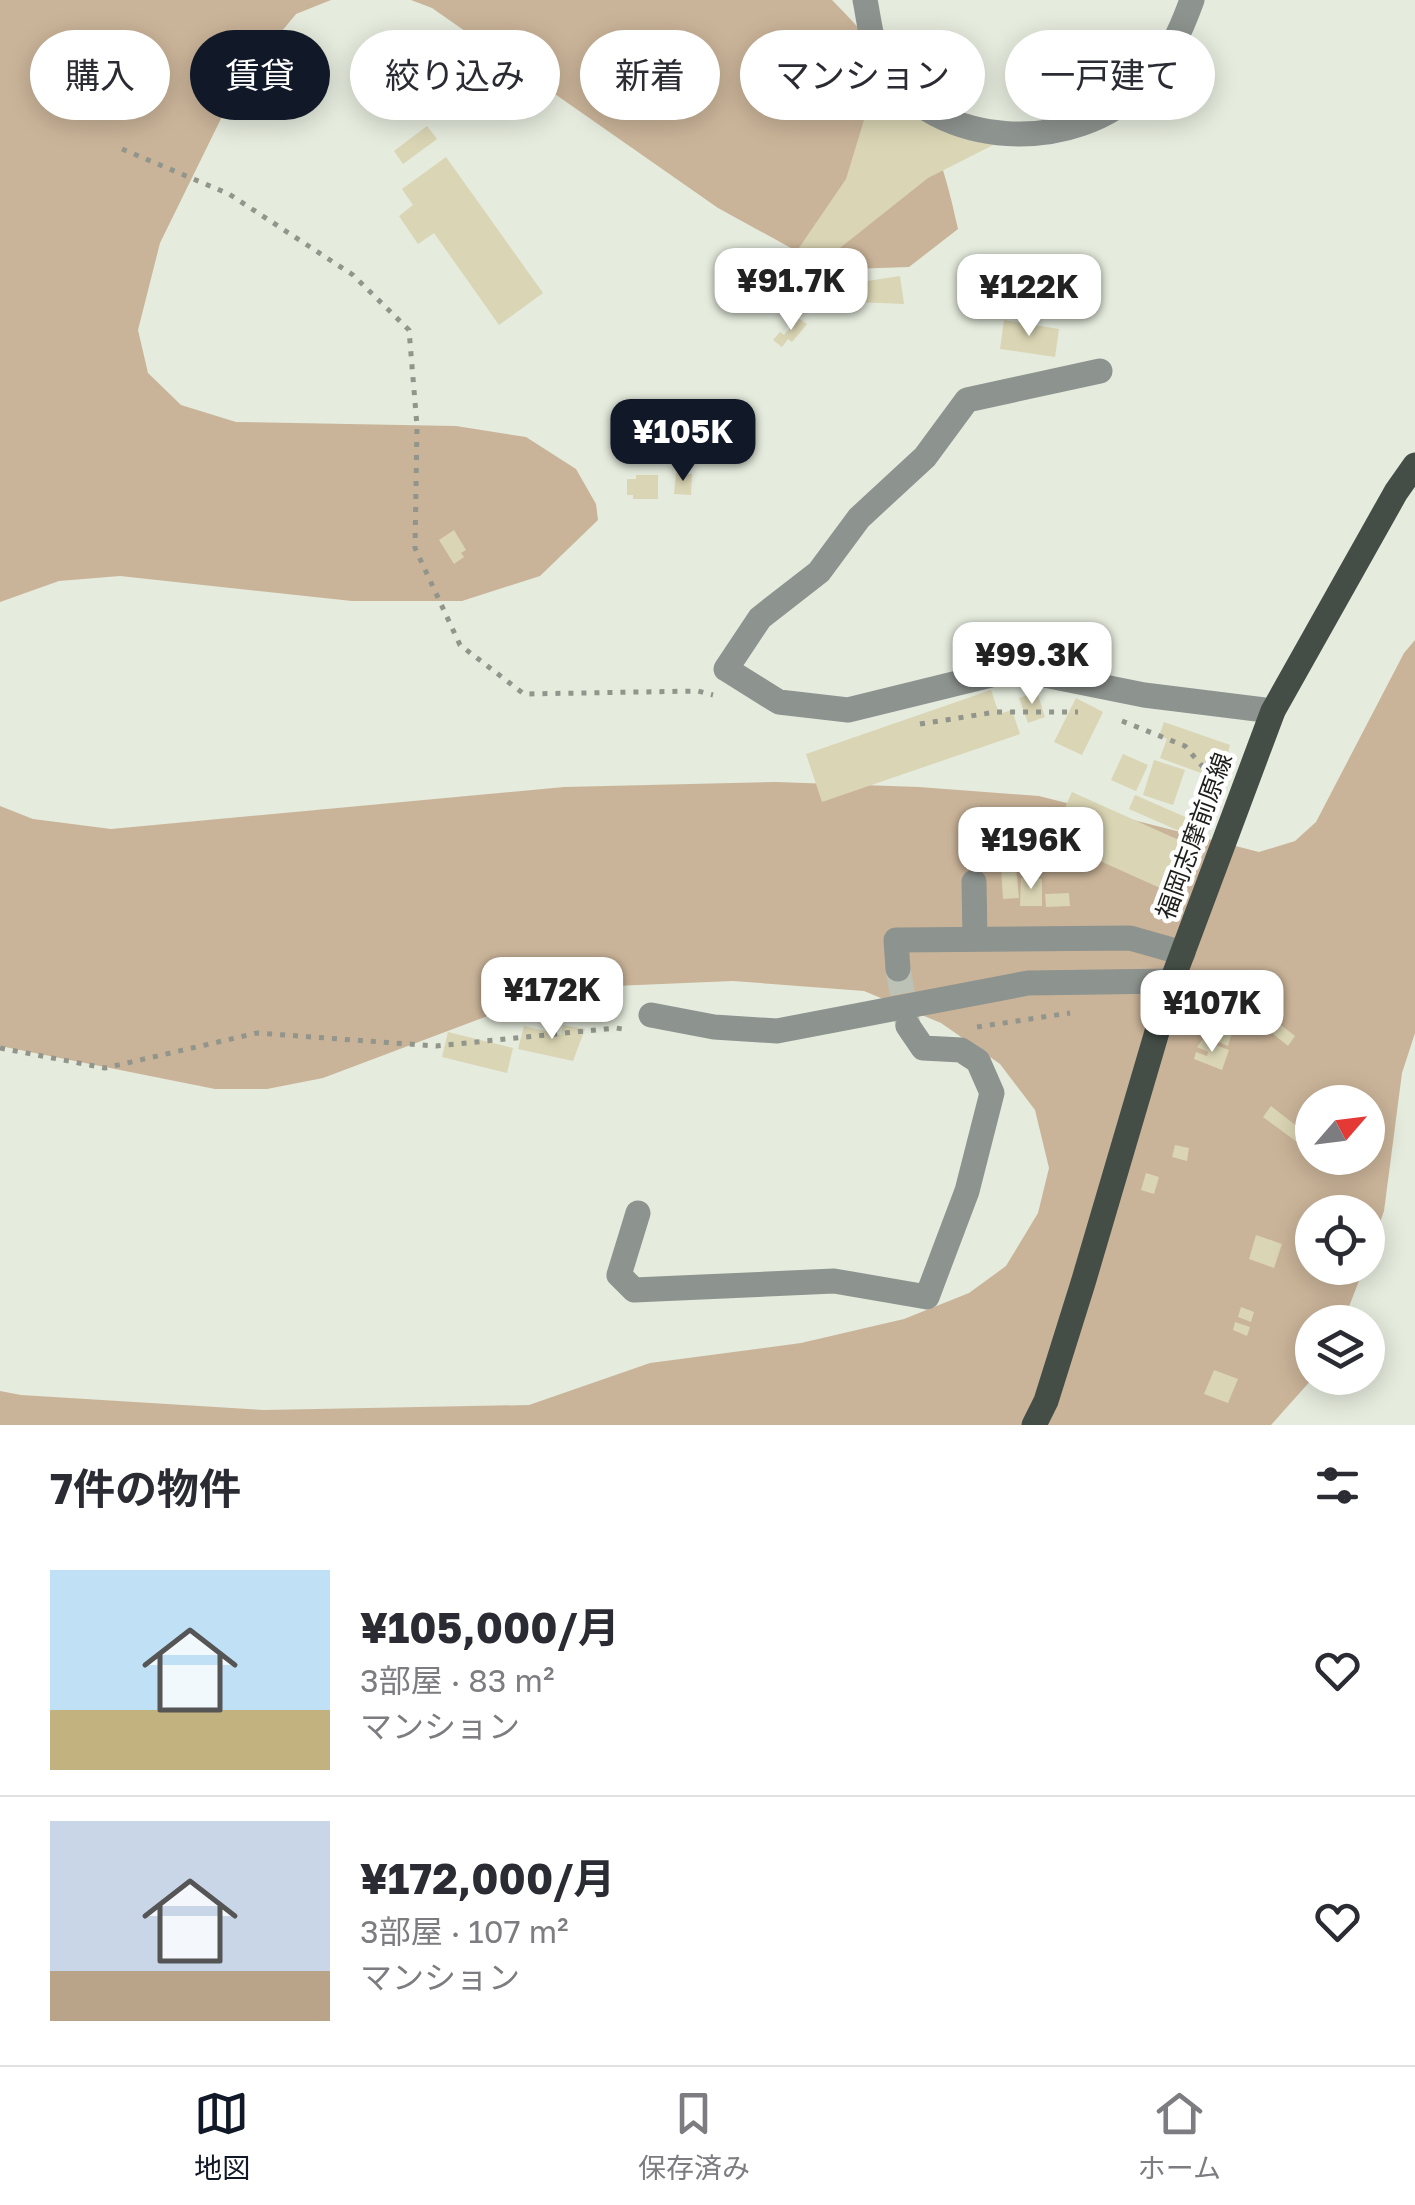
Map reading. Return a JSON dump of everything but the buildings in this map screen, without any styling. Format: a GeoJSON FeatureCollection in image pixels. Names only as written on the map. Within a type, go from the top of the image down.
{"type":"FeatureCollection","features":[{"type":"Feature","properties":{"kind":"main road","name":"福岡志摩前原線"},"geometry":{"type":"LineString","coordinates":[[1034,1425],[1046,1401],[1172,981],[1272,711],[1396,492],[1415,466]]}},
{"type":"Feature","properties":{"kind":"street"},"geometry":{"type":"LineString","coordinates":[[865,0],[880,64],[917,106],[973,130],[1036,133],[1092,122],[1142,88],[1176,46],[1192,0]]}},
{"type":"Feature","properties":{"kind":"street"},"geometry":{"type":"LineString","coordinates":[[1100,371],[966,400],[925,457],[859,518],[818,572],[760,618],[726,669],[779,702],[848,710],[1014,669],[1144,695],[1272,711]]}},
{"type":"Feature","properties":{"kind":"street"},"geometry":{"type":"LineString","coordinates":[[974,882],[975,938]]}},
{"type":"Feature","properties":{"kind":"street"},"geometry":{"type":"LineString","coordinates":[[898,969],[896,940],[1130,938],[1183,953]]}},
{"type":"Feature","properties":{"kind":"street"},"geometry":{"type":"LineString","coordinates":[[643,1023],[777,1031],[1028,983],[1172,981]]}},
{"type":"Feature","properties":{"kind":"street"},"geometry":{"type":"LineString","coordinates":[[638,1213],[619,1275],[634,1290],[834,1281],[927,1296],[968,1192],[992,1094],[978,1062],[961,1050],[923,1048],[908,1026]]}},
{"type":"Feature","properties":{"kind":"path"},"geometry":{"type":"LineString","coordinates":[[122,149],[230,194],[353,275],[409,330],[417,426],[415,548],[460,645],[524,694],[698,692],[716,696]]}},
{"type":"Feature","properties":{"kind":"path"},"geometry":{"type":"LineString","coordinates":[[905,726],[996,712],[1084,712]]}},
{"type":"Feature","properties":{"kind":"path"},"geometry":{"type":"LineString","coordinates":[[1118,720],[1185,746],[1219,786]]}},
{"type":"Feature","properties":{"kind":"path"},"geometry":{"type":"LineString","coordinates":[[975,1028],[1072,1013]]}},
{"type":"Feature","properties":{"kind":"path"},"geometry":{"type":"LineString","coordinates":[[0,1048],[105,1068],[257,1032],[436,1046],[643,1023]]}},
{"type":"Feature","properties":{"kind":"shaded area"},"geometry":{"type":"Polygon","coordinates":[[[0,0],[331,0],[296,14],[283,30],[190,30],[190,120],[220,120],[160,243],[138,330],[148,373],[181,405],[236,422],[456,426],[526,437],[576,469],[596,504],[598,520],[540,576],[462,601],[352,601],[120,576],[59,581],[0,602],[0,0]]]}},
{"type":"Feature","properties":{"kind":"shaded area"},"geometry":{"type":"Polygon","coordinates":[[[411,0],[832,0],[861,30],[740,30],[740,120],[923,120],[940,160],[958,229],[909,267],[851,269],[791,248],[718,208],[592,120],[720,120],[720,30],[580,30],[580,111],[560,98],[560,30],[463,30],[432,8],[411,0]]]}},
{"type":"Feature","properties":{"kind":"shaded area"},"geometry":{"type":"Polygon","coordinates":[[[1415,640],[1415,1033],[1402,1073],[1385,1203],[1385,1195],[1295,1195],[1295,1285],[1357,1285],[1350,1305],[1295,1305],[1298,1395],[1271,1425],[0,1425],[0,1391],[264,1410],[529,1405],[650,1363],[801,1343],[904,1319],[969,1293],[1006,1266],[1038,1213],[1049,1168],[1035,1110],[1000,1064],[941,1023],[864,991],[733,981],[590,987],[530,1000],[323,1078],[267,1089],[215,1089],[0,1046],[0,806],[33,819],[111,829],[564,787],[776,782],[1039,796],[1259,852],[1295,841],[1316,822],[1404,653],[1415,640]]]}},
{"type":"Feature","properties":{"kind":"tunnel"},"geometry":{"type":"LineString","coordinates":[[898,969],[908,1026]]}}]}
